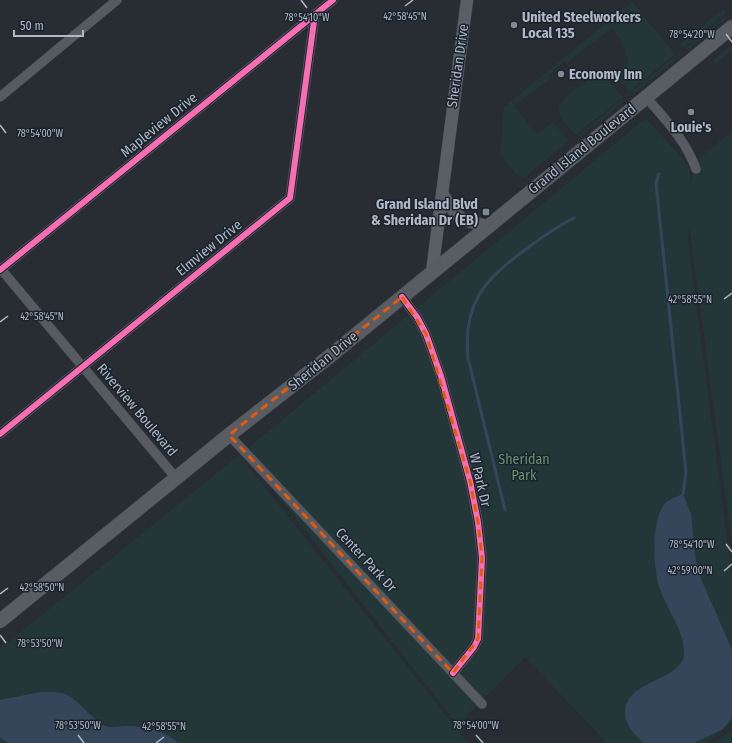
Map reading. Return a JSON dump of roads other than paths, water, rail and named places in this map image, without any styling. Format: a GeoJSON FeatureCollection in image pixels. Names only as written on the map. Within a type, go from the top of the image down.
{"type":"FeatureCollection","features":[{"type":"Feature","properties":{"kind":"main road","name":"Sheridan Drive"},"geometry":{"type":"LineString","coordinates":[[0,621],[432,272],[467,0]]}},
{"type":"Feature","properties":{"kind":"main road","name":"Grand Island Boulevard"},"geometry":{"type":"LineString","coordinates":[[432,272],[732,27]]}},
{"type":"Feature","properties":{"kind":"main road"},"geometry":{"type":"LineString","coordinates":[[442,193],[451,209],[461,219],[488,226]]}},
{"type":"Feature","properties":{"kind":"street"},"geometry":{"type":"LineString","coordinates":[[0,97],[117,0]]}},
{"type":"Feature","properties":{"kind":"street","name":"Mapleview Drive"},"geometry":{"type":"LineString","coordinates":[[0,269],[333,0]]}},
{"type":"Feature","properties":{"kind":"street","name":"Elmview Drive"},"geometry":{"type":"LineString","coordinates":[[0,434],[290,198],[315,14]]}},
{"type":"Feature","properties":{"kind":"street"},"geometry":{"type":"LineString","coordinates":[[646,97],[684,143],[696,169]]}},
{"type":"Feature","properties":{"kind":"street","name":"Riverview Boulevard"},"geometry":{"type":"LineString","coordinates":[[0,269],[176,478]]}},
{"type":"Feature","properties":{"kind":"street","name":"W Park Dr"},"geometry":{"type":"LineString","coordinates":[[402,297],[417,317],[426,334],[441,376],[470,481],[478,522],[482,558],[478,639],[474,647],[453,673]]}},
{"type":"Feature","properties":{"kind":"street","name":"Center Park Dr"},"geometry":{"type":"LineString","coordinates":[[229,435],[482,704]]}},
{"type":"Feature","properties":{"kind":"water"},"geometry":{"type":"Polygon","coordinates":[[[683,494],[691,514],[696,562],[701,579],[732,650],[732,717],[723,729],[694,743],[644,743],[634,733],[627,722],[625,713],[627,703],[639,689],[667,675],[675,669],[681,663],[684,655],[682,637],[658,584],[654,549],[656,524],[663,506],[670,500],[683,494]]]}},
{"type":"Feature","properties":{"kind":"water"},"geometry":{"type":"Polygon","coordinates":[[[41,692],[66,694],[76,700],[99,723],[103,725],[110,727],[134,726],[147,728],[161,732],[178,743],[9,743],[0,738],[0,700],[41,692]]]}},
{"type":"Feature","properties":{"kind":"waterway"},"geometry":{"type":"LineString","coordinates":[[659,174],[656,183],[686,472],[683,494]]}},
{"type":"Feature","properties":{"kind":"waterway"},"geometry":{"type":"LineString","coordinates":[[505,510],[468,358],[467,339],[469,322],[479,294],[499,271],[543,236],[574,218]]}},
{"type":"Feature","properties":{"kind":"place","name":"United Steelworkers Local 135"},"geometry":{"type":"Point","coordinates":[514,25]}},
{"type":"Feature","properties":{"kind":"place","name":"Economy Inn"},"geometry":{"type":"Point","coordinates":[561,74]}},
{"type":"Feature","properties":{"kind":"place","name":"Louie's"},"geometry":{"type":"Point","coordinates":[691,112]}},
{"type":"Feature","properties":{"kind":"place","name":"Grand Island Blvd & Sheridan Dr (EB)"},"geometry":{"type":"Point","coordinates":[486,212]}},
{"type":"Feature","properties":{"kind":"park label","name":"Sheridan Park"},"geometry":{"type":"Point","coordinates":[524,468]}}]}
